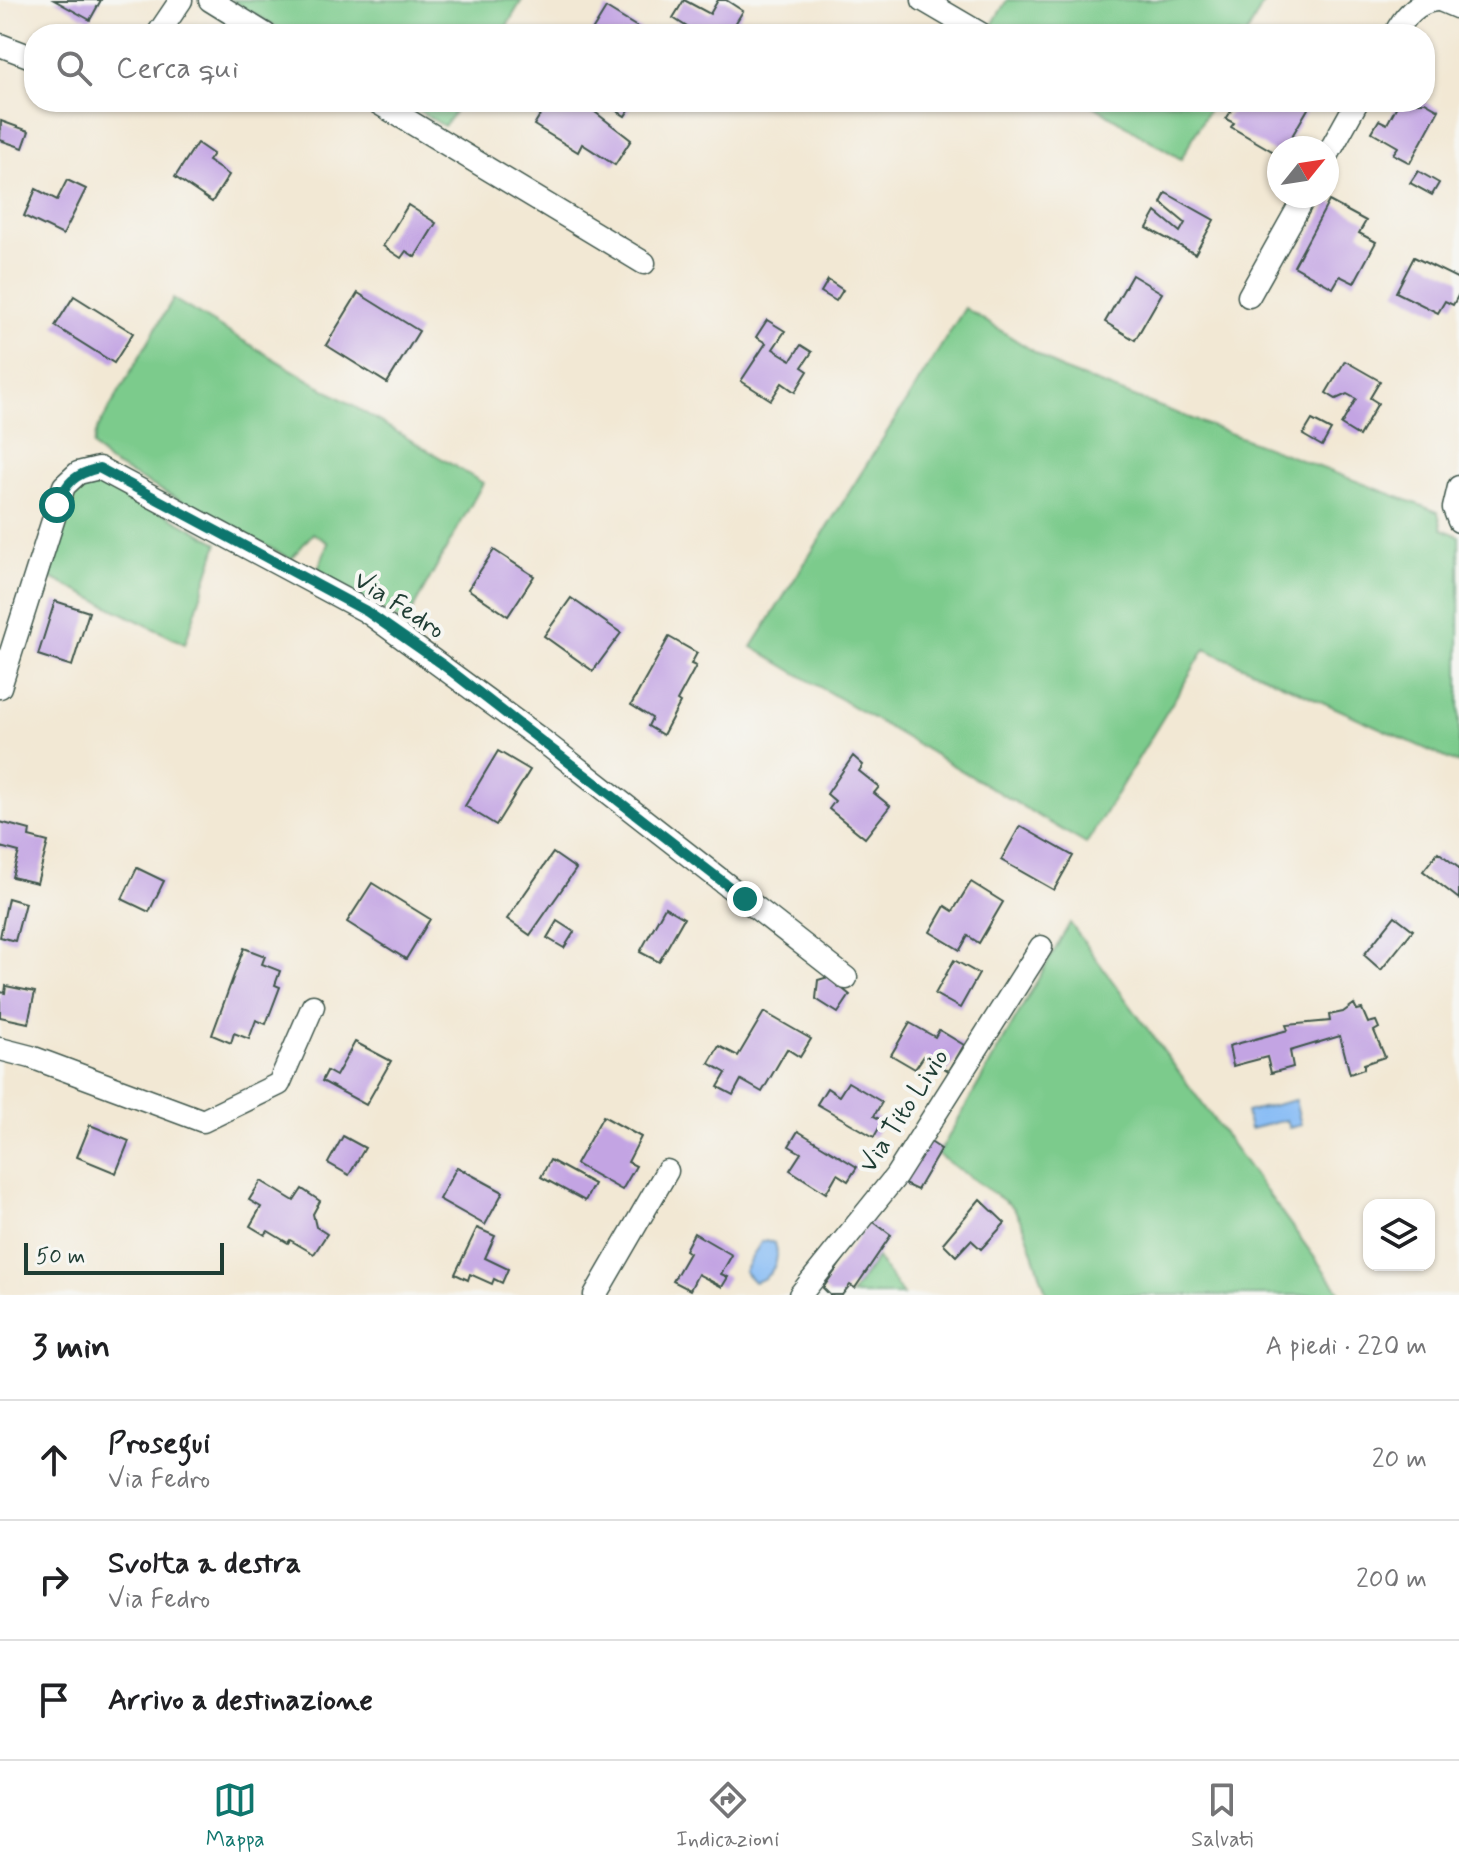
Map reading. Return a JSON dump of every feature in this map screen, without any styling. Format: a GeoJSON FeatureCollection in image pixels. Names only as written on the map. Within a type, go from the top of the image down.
{"type":"FeatureCollection","features":[{"type":"Feature","properties":{"kind":"street"},"geometry":{"type":"LineString","coordinates":[[165,24],[181,0]]}},
{"type":"Feature","properties":{"kind":"street"},"geometry":{"type":"LineString","coordinates":[[210,0],[249,24]]}},
{"type":"Feature","properties":{"kind":"street"},"geometry":{"type":"LineString","coordinates":[[923,0],[964,24]]}},
{"type":"Feature","properties":{"kind":"street"},"geometry":{"type":"LineString","coordinates":[[1402,24],[1419,5],[1438,0],[1459,8]]}},
{"type":"Feature","properties":{"kind":"street"},"geometry":{"type":"LineString","coordinates":[[0,45],[24,54]]}},
{"type":"Feature","properties":{"kind":"street"},"geometry":{"type":"LineString","coordinates":[[394,112],[644,263]]}},
{"type":"Feature","properties":{"kind":"street"},"geometry":{"type":"LineString","coordinates":[[1338,136],[1351,112]]}},
{"type":"Feature","properties":{"kind":"street"},"geometry":{"type":"LineString","coordinates":[[1249,296],[1298,208]]}},
{"type":"Feature","properties":{"kind":"street","name":"Via Fedro"},"geometry":{"type":"LineString","coordinates":[[0,687],[64,486],[78,473],[99,468],[366,611],[539,738],[846,978]]}},
{"type":"Feature","properties":{"kind":"street"},"geometry":{"type":"LineString","coordinates":[[1459,487],[1454,508],[1459,521]]}},
{"type":"Feature","properties":{"kind":"street","name":"Via Tito Livio"},"geometry":{"type":"LineString","coordinates":[[800,1295],[896,1176],[1041,947]]}},
{"type":"Feature","properties":{"kind":"street"},"geometry":{"type":"LineString","coordinates":[[0,1049],[31,1057],[203,1121],[279,1084],[313,1006]]}},
{"type":"Feature","properties":{"kind":"street"},"geometry":{"type":"LineString","coordinates":[[595,1295],[667,1171]]}},
{"type":"Feature","properties":{"kind":"green space"},"geometry":{"type":"Polygon","coordinates":[[[231,0],[522,0],[508,24],[272,24],[231,0]]]}},
{"type":"Feature","properties":{"kind":"green space"},"geometry":{"type":"Polygon","coordinates":[[[1007,0],[1265,0],[1252,24],[992,24],[1007,0]]]}},
{"type":"Feature","properties":{"kind":"green space"},"geometry":{"type":"Polygon","coordinates":[[[421,112],[454,112],[444,126],[421,112]]]}},
{"type":"Feature","properties":{"kind":"green space"},"geometry":{"type":"Polygon","coordinates":[[[1103,112],[1207,112],[1181,159],[1103,112]]]}},
{"type":"Feature","properties":{"kind":"green space"},"geometry":{"type":"Polygon","coordinates":[[[173,299],[483,483],[405,623],[317,572],[328,543],[313,533],[291,559],[108,462],[93,446],[97,430],[173,299]]]}},
{"type":"Feature","properties":{"kind":"green space"},"geometry":{"type":"Polygon","coordinates":[[[965,308],[1063,370],[1438,512],[1442,529],[1459,536],[1459,764],[1205,649],[1086,844],[752,647],[965,308]]]}},
{"type":"Feature","properties":{"kind":"green space"},"geometry":{"type":"Polygon","coordinates":[[[99,483],[120,489],[218,543],[185,644],[43,574],[72,493],[99,483]]]}},
{"type":"Feature","properties":{"kind":"green space"},"geometry":{"type":"Polygon","coordinates":[[[1070,923],[1342,1295],[1047,1295],[1025,1228],[1013,1207],[938,1155],[1070,923]]]}},
{"type":"Feature","properties":{"kind":"green space"},"geometry":{"type":"Polygon","coordinates":[[[877,1258],[903,1295],[851,1295],[877,1258]]]}},
{"type":"Feature","properties":{"kind":"water"},"geometry":{"type":"Polygon","coordinates":[[[1295,1100],[1301,1125],[1289,1128],[1286,1120],[1250,1129],[1246,1112],[1295,1100]]]}},
{"type":"Feature","properties":{"kind":"water"},"geometry":{"type":"Polygon","coordinates":[[[767,1240],[775,1243],[776,1262],[766,1277],[754,1282],[744,1271],[761,1242],[767,1240]]]}},
{"type":"Feature","properties":{"kind":"building"},"geometry":{"type":"Polygon","coordinates":[[[54,0],[101,0],[90,20],[54,0]]]}},
{"type":"Feature","properties":{"kind":"building"},"geometry":{"type":"Polygon","coordinates":[[[684,0],[710,14],[718,0],[726,0],[743,11],[735,24],[682,24],[673,18],[684,0]]]}},
{"type":"Feature","properties":{"kind":"building"},"geometry":{"type":"Polygon","coordinates":[[[606,8],[632,24],[596,24],[606,8]]]}},
{"type":"Feature","properties":{"kind":"building"},"geometry":{"type":"Polygon","coordinates":[[[1435,108],[1439,110],[1410,163],[1393,154],[1398,147],[1372,132],[1379,120],[1387,124],[1394,112],[1435,112],[1435,108]]]}},
{"type":"Feature","properties":{"kind":"building"},"geometry":{"type":"Polygon","coordinates":[[[542,112],[595,112],[631,140],[615,165],[582,144],[578,152],[534,125],[542,112]]]}},
{"type":"Feature","properties":{"kind":"building"},"geometry":{"type":"Polygon","coordinates":[[[1231,112],[1306,112],[1292,136],[1267,136],[1267,148],[1231,127],[1234,123],[1226,119],[1231,112]]]}},
{"type":"Feature","properties":{"kind":"building"},"geometry":{"type":"Polygon","coordinates":[[[1,121],[29,131],[23,148],[0,140],[1,121]]]}},
{"type":"Feature","properties":{"kind":"building"},"geometry":{"type":"Polygon","coordinates":[[[197,143],[213,154],[208,161],[229,175],[212,202],[175,177],[197,143]]]}},
{"type":"Feature","properties":{"kind":"building"},"geometry":{"type":"Polygon","coordinates":[[[1418,171],[1439,183],[1432,195],[1410,183],[1418,171]]]}},
{"type":"Feature","properties":{"kind":"building"},"geometry":{"type":"Polygon","coordinates":[[[67,180],[86,189],[63,235],[24,216],[36,189],[57,200],[67,180]]]}},
{"type":"Feature","properties":{"kind":"building"},"geometry":{"type":"Polygon","coordinates":[[[1166,193],[1214,220],[1195,254],[1147,228],[1156,212],[1180,232],[1185,223],[1161,203],[1166,193]]]}},
{"type":"Feature","properties":{"kind":"building"},"geometry":{"type":"Polygon","coordinates":[[[408,205],[436,223],[415,257],[406,251],[401,258],[383,246],[408,205]]]}},
{"type":"Feature","properties":{"kind":"building"},"geometry":{"type":"Polygon","coordinates":[[[1339,206],[1366,221],[1359,233],[1376,242],[1354,283],[1340,276],[1333,288],[1294,266],[1325,208],[1339,206]]]}},
{"type":"Feature","properties":{"kind":"building"},"geometry":{"type":"Polygon","coordinates":[[[1414,257],[1459,279],[1459,294],[1453,305],[1445,301],[1438,313],[1396,292],[1414,257]]]}},
{"type":"Feature","properties":{"kind":"building"},"geometry":{"type":"Polygon","coordinates":[[[1132,275],[1162,293],[1135,340],[1105,322],[1132,275]]]}},
{"type":"Feature","properties":{"kind":"building"},"geometry":{"type":"Polygon","coordinates":[[[828,280],[843,290],[836,301],[821,292],[828,280]]]}},
{"type":"Feature","properties":{"kind":"building"},"geometry":{"type":"Polygon","coordinates":[[[358,293],[419,331],[387,383],[326,345],[358,293]]]}},
{"type":"Feature","properties":{"kind":"building"},"geometry":{"type":"Polygon","coordinates":[[[74,296],[133,333],[114,363],[55,326],[74,296]]]}},
{"type":"Feature","properties":{"kind":"building"},"geometry":{"type":"Polygon","coordinates":[[[767,320],[785,331],[773,349],[791,360],[801,345],[812,352],[802,367],[808,371],[795,392],[782,383],[771,400],[741,381],[766,343],[756,337],[767,320]]]}},
{"type":"Feature","properties":{"kind":"building"},"geometry":{"type":"Polygon","coordinates":[[[1345,361],[1380,381],[1370,398],[1378,403],[1359,436],[1341,425],[1356,399],[1347,394],[1336,399],[1326,393],[1345,361]]]}},
{"type":"Feature","properties":{"kind":"building"},"geometry":{"type":"Polygon","coordinates":[[[1312,420],[1331,430],[1322,446],[1303,435],[1312,420]]]}},
{"type":"Feature","properties":{"kind":"building"},"geometry":{"type":"Polygon","coordinates":[[[494,550],[534,576],[508,616],[468,589],[494,550]]]}},
{"type":"Feature","properties":{"kind":"building"},"geometry":{"type":"Polygon","coordinates":[[[571,598],[621,633],[593,671],[544,636],[571,598]]]}},
{"type":"Feature","properties":{"kind":"building"},"geometry":{"type":"Polygon","coordinates":[[[55,601],[89,612],[72,666],[38,655],[55,601]]]}},
{"type":"Feature","properties":{"kind":"building"},"geometry":{"type":"Polygon","coordinates":[[[669,637],[697,653],[691,664],[696,666],[663,735],[648,726],[652,718],[631,705],[669,637]]]}},
{"type":"Feature","properties":{"kind":"building"},"geometry":{"type":"Polygon","coordinates":[[[498,751],[530,770],[496,825],[465,806],[498,751]]]}},
{"type":"Feature","properties":{"kind":"building"},"geometry":{"type":"Polygon","coordinates":[[[853,756],[863,765],[859,771],[879,787],[874,793],[890,806],[865,838],[829,809],[835,801],[827,794],[853,756]]]}},
{"type":"Feature","properties":{"kind":"building"},"geometry":{"type":"Polygon","coordinates":[[[0,822],[30,830],[29,837],[48,842],[37,883],[12,877],[19,852],[0,847],[0,822]]]}},
{"type":"Feature","properties":{"kind":"building"},"geometry":{"type":"Polygon","coordinates":[[[1020,826],[1073,856],[1054,890],[1001,860],[1020,826]]]}},
{"type":"Feature","properties":{"kind":"building"},"geometry":{"type":"Polygon","coordinates":[[[1438,852],[1459,868],[1459,899],[1423,871],[1438,852]]]}},
{"type":"Feature","properties":{"kind":"building"},"geometry":{"type":"Polygon","coordinates":[[[553,853],[576,869],[530,935],[507,919],[553,853]]]}},
{"type":"Feature","properties":{"kind":"building"},"geometry":{"type":"Polygon","coordinates":[[[137,868],[164,881],[149,912],[122,899],[137,868]]]}},
{"type":"Feature","properties":{"kind":"building"},"geometry":{"type":"Polygon","coordinates":[[[971,882],[1003,902],[979,943],[968,936],[960,950],[930,932],[945,906],[953,911],[971,882]]]}},
{"type":"Feature","properties":{"kind":"building"},"geometry":{"type":"Polygon","coordinates":[[[372,883],[430,919],[406,959],[347,922],[372,883]]]}},
{"type":"Feature","properties":{"kind":"building"},"geometry":{"type":"Polygon","coordinates":[[[8,898],[25,903],[15,941],[0,937],[8,898]]]}},
{"type":"Feature","properties":{"kind":"building"},"geometry":{"type":"Polygon","coordinates":[[[665,907],[684,918],[659,962],[640,952],[665,907]]]}},
{"type":"Feature","properties":{"kind":"building"},"geometry":{"type":"Polygon","coordinates":[[[1395,916],[1413,930],[1381,970],[1364,955],[1395,916]]]}},
{"type":"Feature","properties":{"kind":"building"},"geometry":{"type":"Polygon","coordinates":[[[557,921],[574,932],[564,948],[547,938],[557,921]]]}},
{"type":"Feature","properties":{"kind":"building"},"geometry":{"type":"Polygon","coordinates":[[[244,948],[265,956],[262,964],[280,971],[275,985],[280,987],[266,1024],[256,1020],[249,1039],[234,1033],[231,1043],[212,1035],[244,948]]]}},
{"type":"Feature","properties":{"kind":"building"},"geometry":{"type":"Polygon","coordinates":[[[954,960],[979,974],[960,1008],[935,994],[954,960]]]}},
{"type":"Feature","properties":{"kind":"building"},"geometry":{"type":"Polygon","coordinates":[[[828,977],[850,995],[838,1013],[816,999],[818,980],[828,977]]]}},
{"type":"Feature","properties":{"kind":"building"},"geometry":{"type":"Polygon","coordinates":[[[6,986],[35,992],[28,1023],[0,1017],[0,992],[5,993],[6,986]]]}},
{"type":"Feature","properties":{"kind":"building"},"geometry":{"type":"Polygon","coordinates":[[[1354,1004],[1357,1010],[1362,1009],[1368,1023],[1376,1021],[1379,1028],[1374,1031],[1385,1057],[1364,1064],[1364,1069],[1350,1074],[1340,1036],[1290,1051],[1293,1067],[1271,1073],[1267,1057],[1233,1066],[1229,1046],[1288,1030],[1286,1025],[1330,1021],[1329,1015],[1343,1012],[1354,1004]]]}},
{"type":"Feature","properties":{"kind":"building"},"geometry":{"type":"Polygon","coordinates":[[[764,1012],[811,1039],[800,1057],[787,1049],[762,1092],[741,1080],[733,1095],[718,1087],[726,1073],[709,1063],[719,1046],[738,1056],[764,1012]]]}},
{"type":"Feature","properties":{"kind":"building"},"geometry":{"type":"Polygon","coordinates":[[[910,1023],[935,1037],[939,1030],[964,1045],[949,1071],[924,1056],[915,1069],[891,1055],[910,1023]]]}},
{"type":"Feature","properties":{"kind":"building"},"geometry":{"type":"Polygon","coordinates":[[[355,1042],[391,1061],[366,1105],[322,1081],[327,1071],[336,1076],[355,1042]]]}},
{"type":"Feature","properties":{"kind":"building"},"geometry":{"type":"Polygon","coordinates":[[[848,1082],[882,1102],[874,1116],[883,1121],[874,1137],[817,1104],[827,1088],[839,1096],[848,1082]]]}},
{"type":"Feature","properties":{"kind":"building"},"geometry":{"type":"Polygon","coordinates":[[[603,1116],[641,1137],[628,1162],[636,1166],[622,1190],[576,1164],[603,1116]]]}},
{"type":"Feature","properties":{"kind":"building"},"geometry":{"type":"Polygon","coordinates":[[[90,1125],[129,1141],[116,1173],[77,1157],[90,1125]]]}},
{"type":"Feature","properties":{"kind":"building"},"geometry":{"type":"Polygon","coordinates":[[[798,1131],[857,1167],[848,1181],[837,1174],[826,1193],[790,1170],[801,1153],[789,1146],[798,1131]]]}},
{"type":"Feature","properties":{"kind":"building"},"geometry":{"type":"Polygon","coordinates":[[[343,1136],[365,1148],[349,1175],[328,1163],[343,1136]]]}},
{"type":"Feature","properties":{"kind":"building"},"geometry":{"type":"Polygon","coordinates":[[[929,1141],[941,1149],[917,1190],[902,1183],[929,1141]]]}},
{"type":"Feature","properties":{"kind":"building"},"geometry":{"type":"Polygon","coordinates":[[[550,1160],[594,1184],[585,1201],[541,1177],[550,1160]]]}},
{"type":"Feature","properties":{"kind":"building"},"geometry":{"type":"Polygon","coordinates":[[[457,1167],[503,1192],[485,1225],[439,1199],[457,1167]]]}},
{"type":"Feature","properties":{"kind":"building"},"geometry":{"type":"Polygon","coordinates":[[[261,1181],[294,1201],[302,1189],[320,1201],[313,1214],[316,1227],[327,1234],[314,1254],[290,1240],[288,1243],[268,1231],[265,1235],[250,1226],[261,1207],[249,1200],[261,1181]]]}},
{"type":"Feature","properties":{"kind":"building"},"geometry":{"type":"Polygon","coordinates":[[[980,1199],[1005,1223],[981,1249],[971,1240],[956,1256],[943,1243],[980,1199]]]}},
{"type":"Feature","properties":{"kind":"building"},"geometry":{"type":"Polygon","coordinates":[[[871,1220],[891,1235],[855,1288],[850,1285],[842,1295],[830,1295],[823,1288],[871,1220]]]}},
{"type":"Feature","properties":{"kind":"building"},"geometry":{"type":"Polygon","coordinates":[[[477,1228],[495,1236],[485,1258],[508,1269],[502,1283],[494,1279],[492,1284],[470,1274],[468,1280],[455,1274],[477,1228]]]}},
{"type":"Feature","properties":{"kind":"building"},"geometry":{"type":"Polygon","coordinates":[[[694,1233],[732,1255],[721,1274],[728,1277],[722,1287],[698,1274],[690,1290],[673,1281],[689,1253],[685,1250],[694,1233]]]}},
{"type":"Feature","properties":{"kind":"route"},"geometry":{"type":"LineString","coordinates":[[57,505],[64,486],[78,473],[99,468],[366,611],[442,664],[745,899]]}}]}
